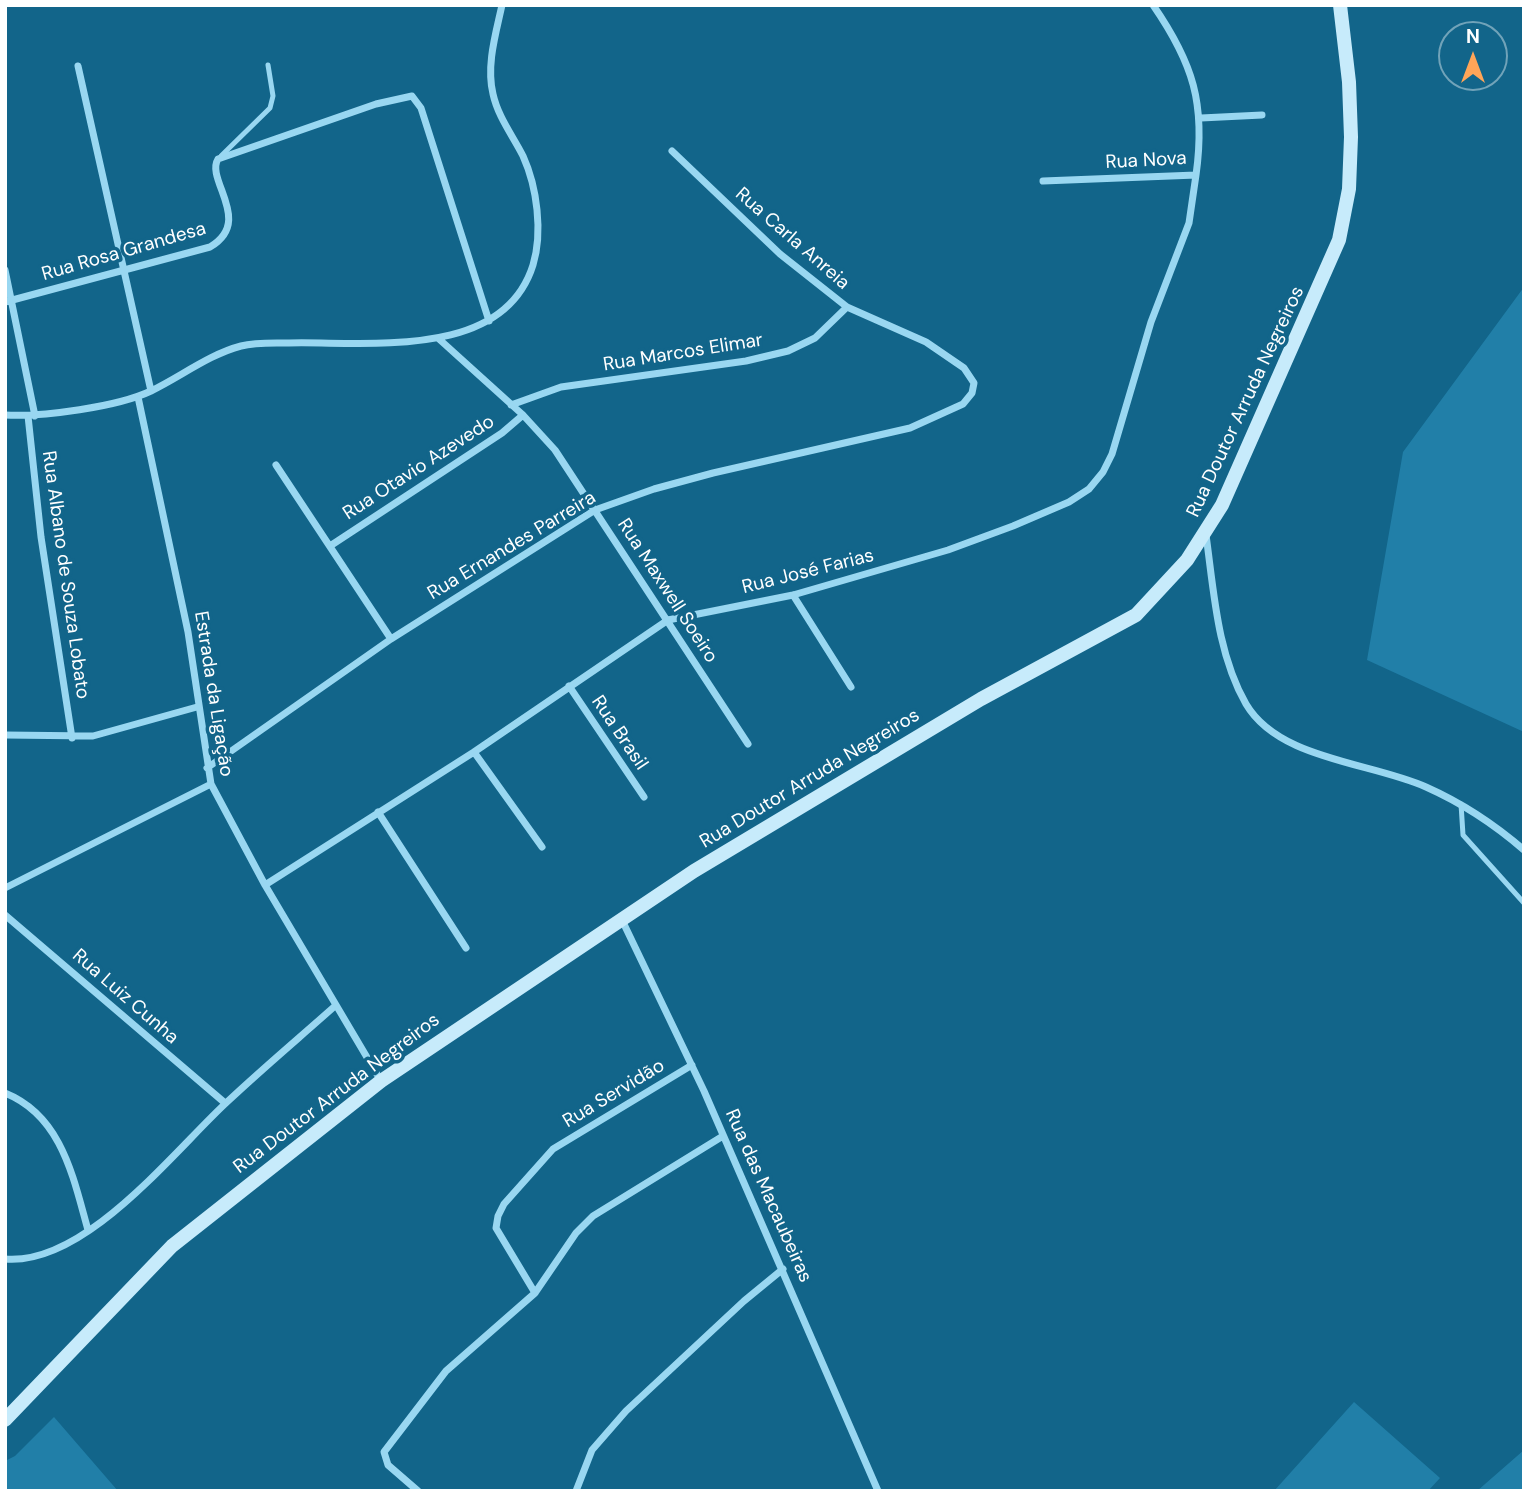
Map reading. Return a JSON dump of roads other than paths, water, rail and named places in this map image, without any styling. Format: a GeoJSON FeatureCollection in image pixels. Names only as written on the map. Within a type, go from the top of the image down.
{"type":"FeatureCollection","features":[{"type":"Feature","properties":{"kind":"street"},"geometry":{"type":"LineString","coordinates":[[5,415],[31,416],[138,397],[228,350],[252,344],[439,339],[489,321],[510,304],[524,286],[533,264],[537,233],[531,180],[492,92],[493,46],[502,5]]}},
{"type":"Feature","properties":{"kind":"street","name":"Rua Nova"},"geometry":{"type":"LineString","coordinates":[[1043,181],[1196,175],[1201,118],[1184,59],[1170,30],[1153,5]]}},
{"type":"Feature","properties":{"kind":"street","name":"Rua Doutor Arruda Negreiros"},"geometry":{"type":"LineString","coordinates":[[5,1420],[172,1247],[381,1081],[621,918],[917,736],[1136,615],[1169,582],[1206,535],[1282,373],[1339,240],[1349,189],[1351,137],[1349,82],[1340,5]]}},
{"type":"Feature","properties":{"kind":"street"},"geometry":{"type":"LineString","coordinates":[[78,66],[151,391]]}},
{"type":"Feature","properties":{"kind":"street"},"geometry":{"type":"LineString","coordinates":[[218,159],[406,96],[417,100],[489,321]]}},
{"type":"Feature","properties":{"kind":"street"},"geometry":{"type":"LineString","coordinates":[[1201,118],[1262,115]]}},
{"type":"Feature","properties":{"kind":"street","name":"Rua Carla Anreia"},"geometry":{"type":"LineString","coordinates":[[672,151],[780,254],[847,307],[926,342],[964,368],[973,379]]}},
{"type":"Feature","properties":{"kind":"street","name":"Rua Rosa Grandesa"},"geometry":{"type":"LineString","coordinates":[[9,301],[198,251],[220,241],[228,228],[229,218],[216,167],[218,159]]}},
{"type":"Feature","properties":{"kind":"street","name":"Rua José Farias"},"geometry":{"type":"LineString","coordinates":[[265,886],[474,752],[668,620],[793,595],[948,550],[1069,502],[1089,489],[1103,472],[1112,454],[1148,331],[1189,223],[1196,175]]}},
{"type":"Feature","properties":{"kind":"street","name":"Rua Albano de Souza Lobato"},"geometry":{"type":"LineString","coordinates":[[5,270],[31,416],[41,537],[72,738]]}},
{"type":"Feature","properties":{"kind":"street","name":"Rua Marcos Elimar"},"geometry":{"type":"LineString","coordinates":[[511,405],[551,389],[746,361],[788,351],[815,338],[847,307]]}},
{"type":"Feature","properties":{"kind":"street","name":"Rua Maxwell Soeiro"},"geometry":{"type":"LineString","coordinates":[[439,339],[523,415],[555,450],[748,744]]}},
{"type":"Feature","properties":{"kind":"street","name":"Rua Ernandes Parreira"},"geometry":{"type":"LineString","coordinates":[[207,768],[391,639],[595,510],[653,489],[713,473],[910,428],[963,404],[972,393],[973,379]]}},
{"type":"Feature","properties":{"kind":"street","name":"Estrada da Ligação"},"geometry":{"type":"LineString","coordinates":[[138,397],[191,646],[197,707],[211,785],[265,886],[381,1081]]}},
{"type":"Feature","properties":{"kind":"street","name":"Rua Otavio Azevedo"},"geometry":{"type":"LineString","coordinates":[[330,546],[502,433],[523,415]]}},
{"type":"Feature","properties":{"kind":"street"},"geometry":{"type":"LineString","coordinates":[[276,465],[391,639]]}},
{"type":"Feature","properties":{"kind":"street"},"geometry":{"type":"LineString","coordinates":[[1206,535],[1218,625],[1227,659],[1237,687],[1259,721],[1273,735],[1297,746],[1423,786],[1461,804],[1499,828],[1524,850]]}},
{"type":"Feature","properties":{"kind":"street"},"geometry":{"type":"LineString","coordinates":[[793,595],[851,687]]}},
{"type":"Feature","properties":{"kind":"street","name":"Rua Brasil"},"geometry":{"type":"LineString","coordinates":[[569,686],[643,797]]}},
{"type":"Feature","properties":{"kind":"street"},"geometry":{"type":"LineString","coordinates":[[5,735],[72,738],[106,733],[157,716],[197,707]]}},
{"type":"Feature","properties":{"kind":"street"},"geometry":{"type":"LineString","coordinates":[[474,752],[542,847]]}},
{"type":"Feature","properties":{"kind":"street"},"geometry":{"type":"LineString","coordinates":[[5,888],[211,785]]}},
{"type":"Feature","properties":{"kind":"street"},"geometry":{"type":"LineString","coordinates":[[378,812],[466,948]]}},
{"type":"Feature","properties":{"kind":"street","name":"Rua Luiz Cunha"},"geometry":{"type":"LineString","coordinates":[[5,915],[225,1104]]}},
{"type":"Feature","properties":{"kind":"street","name":"Rua das Macaubeiras"},"geometry":{"type":"LineString","coordinates":[[621,918],[692,1065],[878,1491]]}},
{"type":"Feature","properties":{"kind":"street"},"geometry":{"type":"LineString","coordinates":[[5,1259],[36,1258],[88,1230],[135,1193],[225,1104],[335,1006]]}},
{"type":"Feature","properties":{"kind":"street","name":"Rua Servidão"},"geometry":{"type":"LineString","coordinates":[[535,1293],[509,1255],[496,1228],[504,1203],[553,1149],[692,1065]]}},
{"type":"Feature","properties":{"kind":"street"},"geometry":{"type":"LineString","coordinates":[[5,1093],[19,1099],[48,1125],[71,1168],[88,1230]]}},
{"type":"Feature","properties":{"kind":"street"},"geometry":{"type":"LineString","coordinates":[[418,1491],[384,1459],[384,1452],[402,1425],[446,1371],[535,1293],[576,1233],[593,1216],[723,1136]]}},
{"type":"Feature","properties":{"kind":"street"},"geometry":{"type":"LineString","coordinates":[[576,1491],[592,1450],[626,1412],[744,1301],[783,1269]]}},
{"type":"Feature","properties":{"kind":"lane"},"geometry":{"type":"LineString","coordinates":[[218,159],[270,108],[273,96],[268,65]]}},
{"type":"Feature","properties":{"kind":"lane"},"geometry":{"type":"LineString","coordinates":[[1461,804],[1463,835],[1524,903]]}}]}
